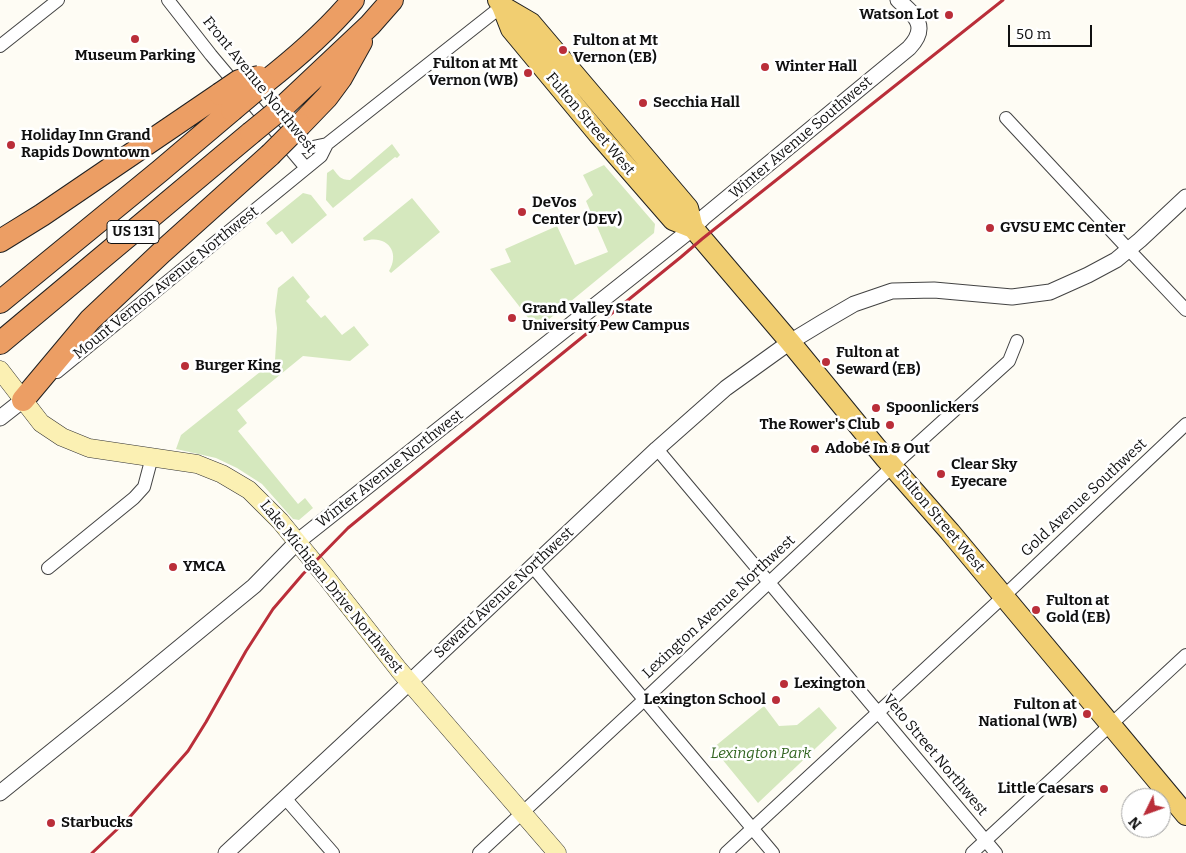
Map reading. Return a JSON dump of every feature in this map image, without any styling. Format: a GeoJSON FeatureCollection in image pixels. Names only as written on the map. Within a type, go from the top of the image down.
{"type":"FeatureCollection","features":[{"type":"Feature","properties":{"kind":"highway"},"geometry":{"type":"LineString","coordinates":[[0,241],[226,102],[239,81],[266,78],[298,55],[353,0]]}},
{"type":"Feature","properties":{"kind":"highway","name":"US 131"},"geometry":{"type":"LineString","coordinates":[[7,337],[284,106],[370,25],[392,0]]}},
{"type":"Feature","properties":{"kind":"highway"},"geometry":{"type":"LineString","coordinates":[[23,400],[90,320],[300,126],[327,97],[341,78],[370,25]]}},
{"type":"Feature","properties":{"kind":"highway","name":"US 131"},"geometry":{"type":"LineString","coordinates":[[0,302],[160,171],[226,102]]}},
{"type":"Feature","properties":{"kind":"main road","name":"Fulton Street West"},"geometry":{"type":"LineString","coordinates":[[500,3],[531,23],[550,44],[688,208],[693,228],[1186,815]]}},
{"type":"Feature","properties":{"kind":"main road","name":"Lake Michigan Drive Northwest"},"geometry":{"type":"LineString","coordinates":[[0,370],[41,423],[62,437],[89,448],[197,464],[241,484],[258,498],[280,521],[409,682],[557,853]]}},
{"type":"Feature","properties":{"kind":"street"},"geometry":{"type":"LineString","coordinates":[[0,46],[58,0]]}},
{"type":"Feature","properties":{"kind":"street","name":"Front Avenue Northwest"},"geometry":{"type":"LineString","coordinates":[[168,0],[211,54],[276,148],[306,168]]}},
{"type":"Feature","properties":{"kind":"street","name":"Winter Avenue Southwest"},"geometry":{"type":"LineString","coordinates":[[693,228],[909,48],[920,32],[919,27],[912,14],[898,0]]}},
{"type":"Feature","properties":{"kind":"street","name":"Mount Vernon Avenue Northwest"},"geometry":{"type":"LineString","coordinates":[[0,418],[321,156],[327,144],[500,3]]}},
{"type":"Feature","properties":{"kind":"street"},"geometry":{"type":"LineString","coordinates":[[1006,118],[1186,310]]}},
{"type":"Feature","properties":{"kind":"street"},"geometry":{"type":"LineString","coordinates":[[276,148],[313,147],[327,144]]}},
{"type":"Feature","properties":{"kind":"street","name":"Seward Avenue Northwest"},"geometry":{"type":"LineString","coordinates":[[226,853],[657,449],[726,388],[790,342],[854,304],[892,291],[934,290],[1012,297],[1050,292],[1088,276],[1116,260],[1186,197]]}},
{"type":"Feature","properties":{"kind":"street","name":"Winter Avenue Northwest"},"geometry":{"type":"LineString","coordinates":[[0,793],[254,586],[297,542],[693,228]]}},
{"type":"Feature","properties":{"kind":"street","name":"Lexington Avenue Northwest"},"geometry":{"type":"LineString","coordinates":[[479,853],[893,466],[1009,361],[1017,341]]}},
{"type":"Feature","properties":{"kind":"street","name":"Gold Avenue Southwest"},"geometry":{"type":"LineString","coordinates":[[726,853],[1004,596],[1186,424]]}},
{"type":"Feature","properties":{"kind":"street","name":"Veto Street Northwest"},"geometry":{"type":"LineString","coordinates":[[657,449],[996,853]]}},
{"type":"Feature","properties":{"kind":"street"},"geometry":{"type":"LineString","coordinates":[[48,568],[134,498],[144,487],[152,457]]}},
{"type":"Feature","properties":{"kind":"street"},"geometry":{"type":"LineString","coordinates":[[532,566],[773,853]]}},
{"type":"Feature","properties":{"kind":"street"},"geometry":{"type":"LineString","coordinates":[[972,853],[1186,656]]}},
{"type":"Feature","properties":{"kind":"street"},"geometry":{"type":"LineString","coordinates":[[285,798],[333,853]]}},
{"type":"Feature","properties":{"kind":"green space"},"geometry":{"type":"Polygon","coordinates":[[[392,144],[400,155],[397,158],[395,157],[333,208],[326,200],[327,173],[333,169],[338,176],[350,180],[392,144]]]}},
{"type":"Feature","properties":{"kind":"green space"},"geometry":{"type":"Polygon","coordinates":[[[604,165],[655,224],[654,233],[537,329],[490,269],[511,262],[505,249],[557,226],[575,265],[608,252],[586,201],[593,195],[583,175],[604,165]]]}},
{"type":"Feature","properties":{"kind":"green space"},"geometry":{"type":"Polygon","coordinates":[[[303,193],[311,195],[327,215],[292,244],[282,231],[276,235],[266,223],[303,193]]]}},
{"type":"Feature","properties":{"kind":"green space"},"geometry":{"type":"Polygon","coordinates":[[[412,198],[440,232],[391,273],[389,271],[393,257],[389,246],[379,240],[364,241],[363,238],[412,198]]]}},
{"type":"Feature","properties":{"kind":"green space"},"geometry":{"type":"Polygon","coordinates":[[[293,276],[310,297],[306,301],[321,318],[325,315],[342,335],[354,326],[369,345],[350,361],[303,356],[237,410],[247,423],[238,431],[298,504],[305,498],[313,508],[299,520],[293,519],[262,484],[237,468],[216,458],[176,449],[181,435],[275,360],[277,328],[275,311],[278,288],[293,276]]]}},
{"type":"Feature","properties":{"kind":"green space","name":"Lexington Park"},"geometry":{"type":"Polygon","coordinates":[[[764,706],[779,726],[797,725],[819,707],[837,728],[758,803],[713,748],[764,706]]]}},
{"type":"Feature","properties":{"kind":"railway"},"geometry":{"type":"LineString","coordinates":[[92,853],[128,819],[188,751],[246,651],[273,609],[303,574],[348,528],[702,239],[1003,0]]}},
{"type":"Feature","properties":{"kind":"place","name":"Watson Lot"},"geometry":{"type":"Point","coordinates":[949,15]}},
{"type":"Feature","properties":{"kind":"place","name":"Museum Parking"},"geometry":{"type":"Point","coordinates":[135,39]}},
{"type":"Feature","properties":{"kind":"place","name":"Fulton at Mt Vernon (EB)"},"geometry":{"type":"Point","coordinates":[563,50]}},
{"type":"Feature","properties":{"kind":"place","name":"Winter Hall"},"geometry":{"type":"Point","coordinates":[765,67]}},
{"type":"Feature","properties":{"kind":"place","name":"Fulton at Mt Vernon (WB)"},"geometry":{"type":"Point","coordinates":[528,73]}},
{"type":"Feature","properties":{"kind":"place","name":"Secchia Hall"},"geometry":{"type":"Point","coordinates":[643,103]}},
{"type":"Feature","properties":{"kind":"place","name":"Holiday Inn Grand Rapids Downtown"},"geometry":{"type":"Point","coordinates":[11,145]}},
{"type":"Feature","properties":{"kind":"place","name":"DeVos Center (DEV)"},"geometry":{"type":"Point","coordinates":[522,212]}},
{"type":"Feature","properties":{"kind":"place","name":"GVSU EMC Center"},"geometry":{"type":"Point","coordinates":[990,228]}},
{"type":"Feature","properties":{"kind":"place","name":"Grand Valley State University Pew Campus"},"geometry":{"type":"Point","coordinates":[512,318]}},
{"type":"Feature","properties":{"kind":"place","name":"Fulton at Seward (EB)"},"geometry":{"type":"Point","coordinates":[826,362]}},
{"type":"Feature","properties":{"kind":"place","name":"Burger King"},"geometry":{"type":"Point","coordinates":[185,366]}},
{"type":"Feature","properties":{"kind":"place","name":"Spoonlickers"},"geometry":{"type":"Point","coordinates":[876,408]}},
{"type":"Feature","properties":{"kind":"place","name":"The Rower's Club"},"geometry":{"type":"Point","coordinates":[890,425]}},
{"type":"Feature","properties":{"kind":"place","name":"Adobé In & Out"},"geometry":{"type":"Point","coordinates":[815,449]}},
{"type":"Feature","properties":{"kind":"place","name":"Clear Sky Eyecare"},"geometry":{"type":"Point","coordinates":[941,474]}},
{"type":"Feature","properties":{"kind":"place","name":"YMCA"},"geometry":{"type":"Point","coordinates":[173,567]}},
{"type":"Feature","properties":{"kind":"place","name":"Fulton at Gold (EB)"},"geometry":{"type":"Point","coordinates":[1036,610]}},
{"type":"Feature","properties":{"kind":"place","name":"Lexington"},"geometry":{"type":"Point","coordinates":[784,684]}},
{"type":"Feature","properties":{"kind":"place","name":"Lexington School"},"geometry":{"type":"Point","coordinates":[776,700]}},
{"type":"Feature","properties":{"kind":"place","name":"Fulton at National (WB)"},"geometry":{"type":"Point","coordinates":[1087,714]}},
{"type":"Feature","properties":{"kind":"place","name":"Little Caesars"},"geometry":{"type":"Point","coordinates":[1104,789]}},
{"type":"Feature","properties":{"kind":"place","name":"Starbucks"},"geometry":{"type":"Point","coordinates":[51,823]}}]}
